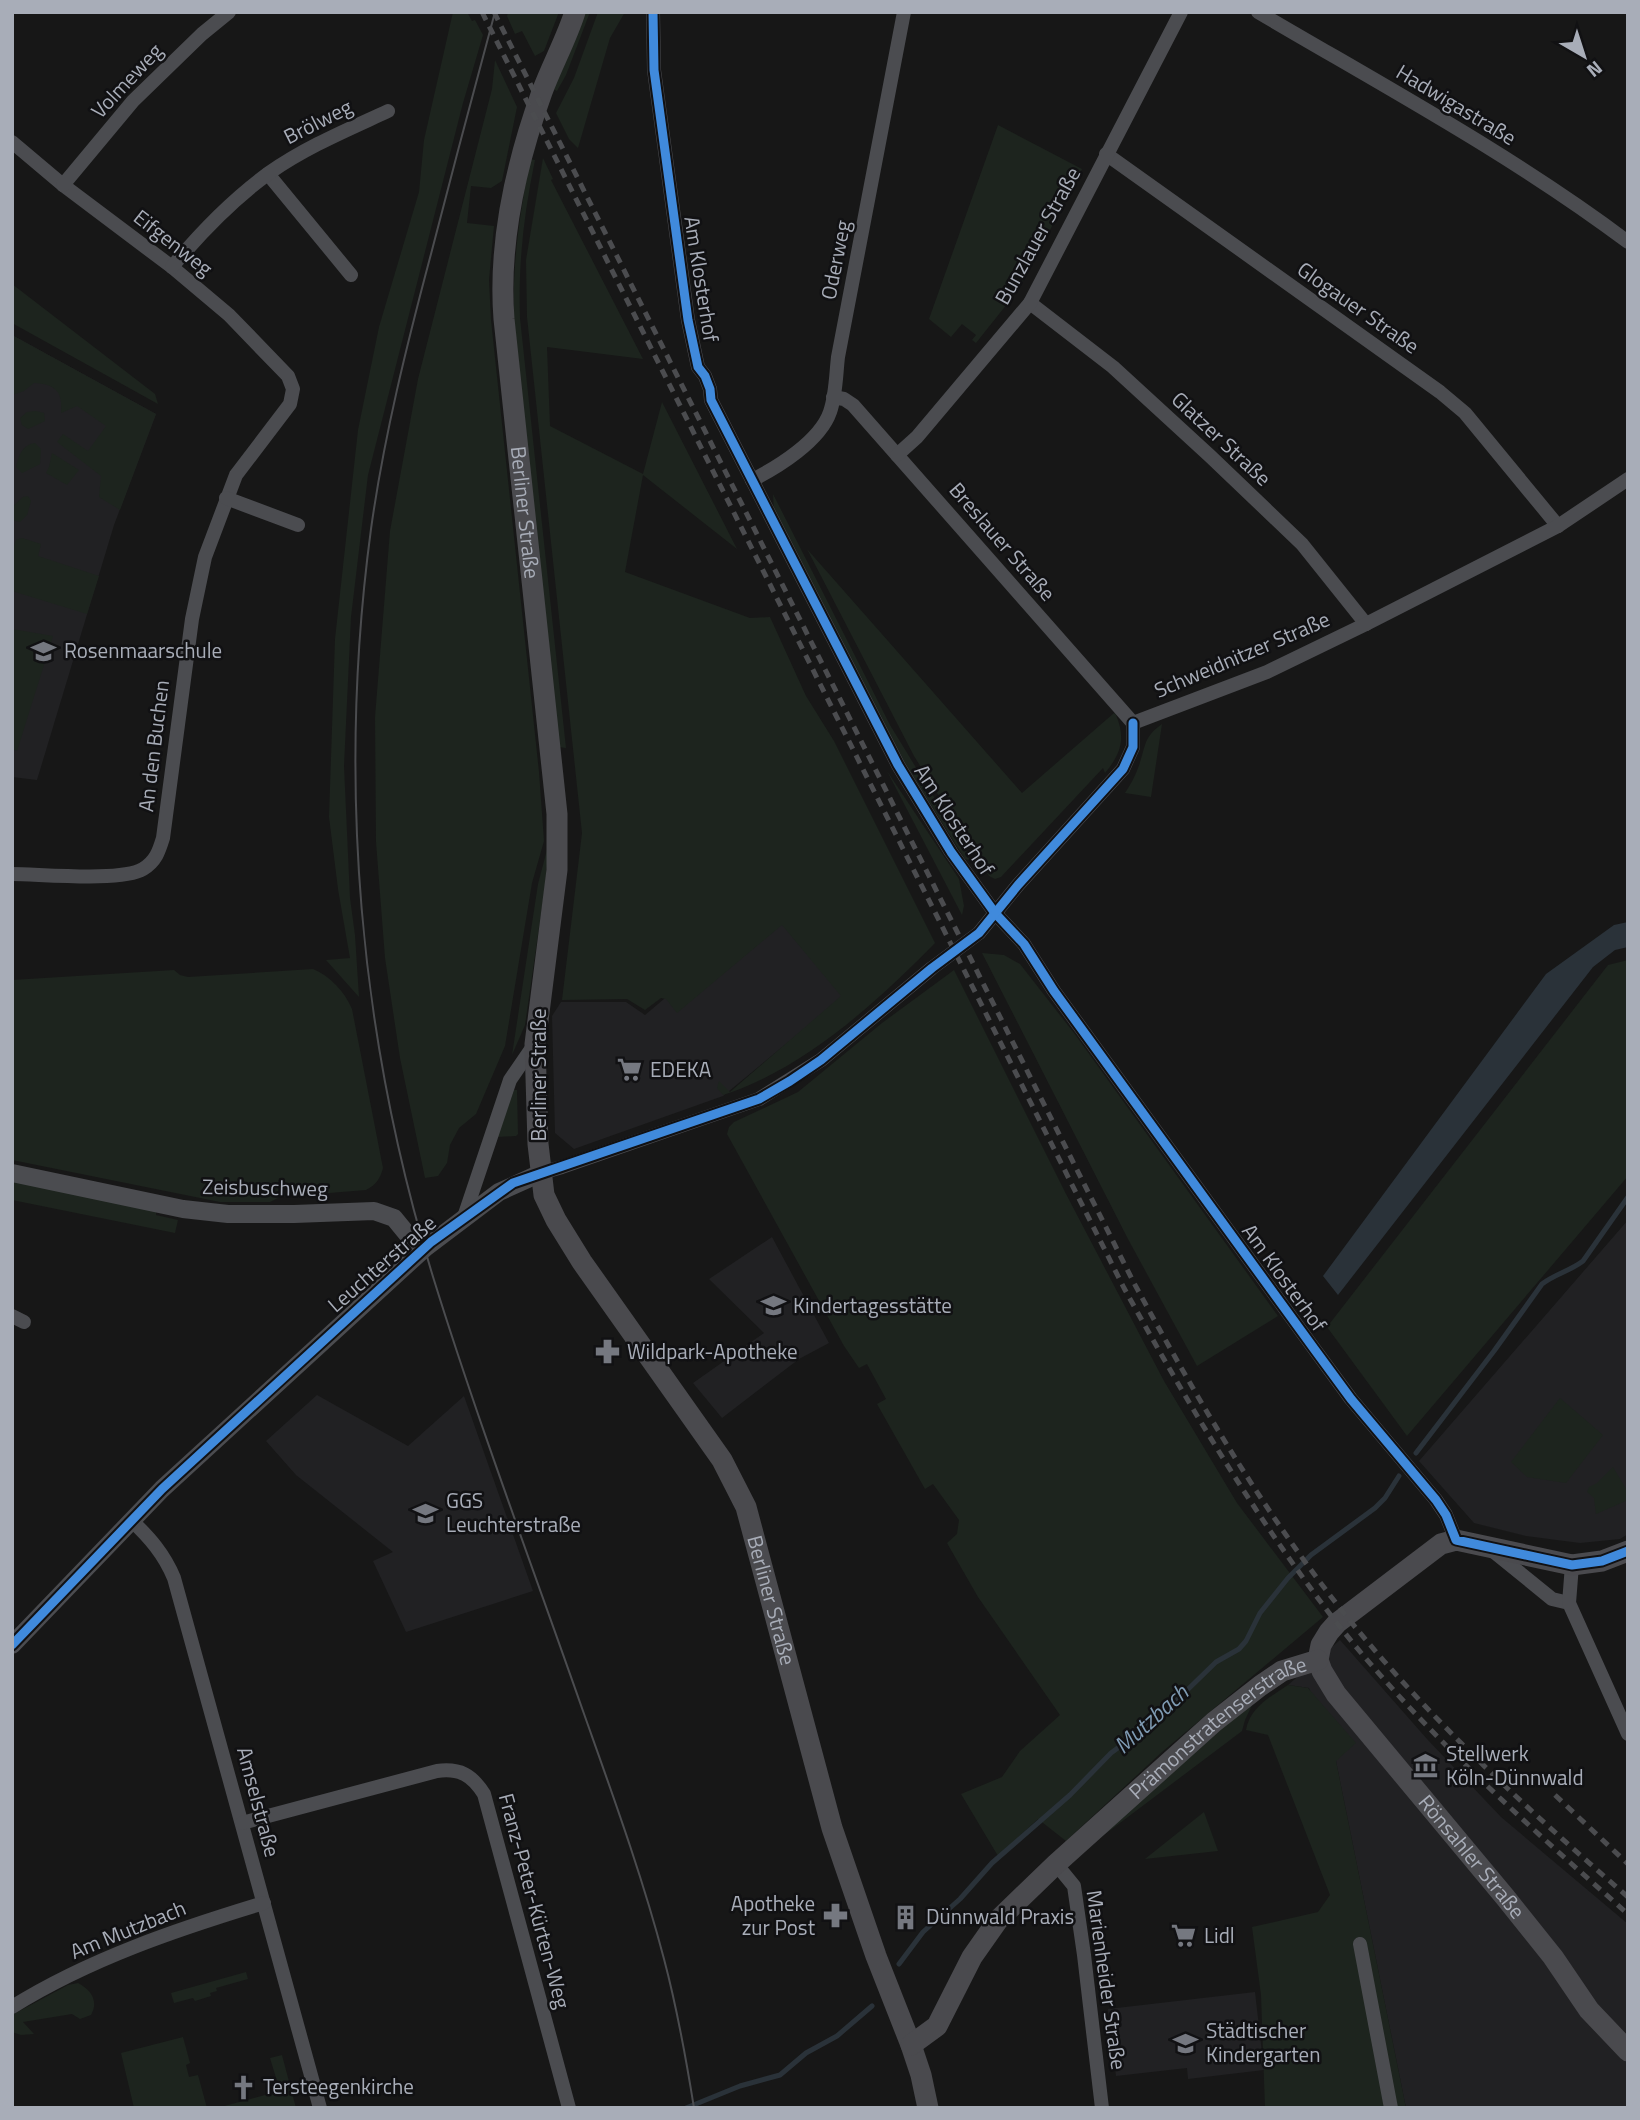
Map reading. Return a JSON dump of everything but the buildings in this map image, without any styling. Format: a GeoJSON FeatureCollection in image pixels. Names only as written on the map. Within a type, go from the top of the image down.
{"type":"FeatureCollection","features":[{"type":"Feature","properties":{"kind":"main road","name":"Berliner Straße"},"geometry":{"type":"LineString","coordinates":[[575,12],[543,90],[520,161],[510,208],[503,281],[557,814],[557,870],[535,1044],[536,1104],[544,1195],[569,1243],[722,1460],[746,1507],[832,1828],[876,1956],[912,2045],[928,2108]]}},
{"type":"Feature","properties":{"kind":"main road"},"geometry":{"type":"LineString","coordinates":[[1456,1540],[1572,1565],[1602,1561],[1628,1550]]}},
{"type":"Feature","properties":{"kind":"main road","name":"Prämonstratenserstraße"},"geometry":{"type":"LineString","coordinates":[[912,2045],[937,2026],[972,1957],[998,1920],[1056,1864],[1214,1722],[1282,1671],[1318,1660],[1321,1645],[1337,1623],[1441,1544],[1456,1540]]}},
{"type":"Feature","properties":{"kind":"main road","name":"Rönsahler Straße"},"geometry":{"type":"LineString","coordinates":[[1318,1660],[1336,1694],[1505,1897],[1553,1957],[1589,2010],[1628,2050]]}},
{"type":"Feature","properties":{"kind":"street","name":"Volmeweg"},"geometry":{"type":"LineString","coordinates":[[63,185],[133,101],[202,34],[229,12]]}},
{"type":"Feature","properties":{"kind":"street","name":"Am Klosterhof"},"geometry":{"type":"LineString","coordinates":[[653,12],[654,69],[692,344],[698,367],[710,389],[711,400],[898,765],[932,824],[995,913],[1024,944],[1054,991],[1322,1360],[1436,1500],[1446,1515],[1456,1540]]}},
{"type":"Feature","properties":{"kind":"street","name":"Oderweg"},"geometry":{"type":"LineString","coordinates":[[752,480],[786,460],[812,436],[830,412],[838,357],[904,12]]}},
{"type":"Feature","properties":{"kind":"street","name":"Bunzlauer Straße"},"geometry":{"type":"LineString","coordinates":[[897,455],[917,437],[1030,303],[1181,12]]}},
{"type":"Feature","properties":{"kind":"street","name":"Hadwigastraße"},"geometry":{"type":"LineString","coordinates":[[1258,12],[1489,149],[1575,204],[1628,242]]}},
{"type":"Feature","properties":{"kind":"street","name":"Brölweg"},"geometry":{"type":"LineString","coordinates":[[172,267],[203,230],[268,174],[324,140],[388,111]]}},
{"type":"Feature","properties":{"kind":"street","name":"Eifgenweg"},"geometry":{"type":"LineString","coordinates":[[12,142],[229,315],[288,376],[293,389]]}},
{"type":"Feature","properties":{"kind":"street","name":"Glogauer Straße"},"geometry":{"type":"LineString","coordinates":[[1106,154],[1440,392],[1465,413],[1558,526]]}},
{"type":"Feature","properties":{"kind":"street"},"geometry":{"type":"LineString","coordinates":[[268,174],[351,275]]}},
{"type":"Feature","properties":{"kind":"street","name":"Glatzer Straße"},"geometry":{"type":"LineString","coordinates":[[1030,303],[1114,367],[1210,456],[1302,544],[1366,624]]}},
{"type":"Feature","properties":{"kind":"street","name":"An den Buchen"},"geometry":{"type":"LineString","coordinates":[[12,874],[120,875],[142,870],[157,858],[163,838],[192,619],[205,556],[236,475],[290,404],[293,389]]}},
{"type":"Feature","properties":{"kind":"street","name":"Breslauer Straße"},"geometry":{"type":"LineString","coordinates":[[833,397],[844,399],[853,405],[1133,723]]}},
{"type":"Feature","properties":{"kind":"street","name":"Schweidnitzer Straße"},"geometry":{"type":"LineString","coordinates":[[1133,723],[1267,672],[1366,624],[1558,526],[1628,479]]}},
{"type":"Feature","properties":{"kind":"street"},"geometry":{"type":"LineString","coordinates":[[226,498],[298,525]]}},
{"type":"Feature","properties":{"kind":"street"},"geometry":{"type":"LineString","coordinates":[[995,913],[1123,769],[1133,747],[1133,723]]}},
{"type":"Feature","properties":{"kind":"street","name":"Leuchterstraße"},"geometry":{"type":"LineString","coordinates":[[12,1645],[172,1479],[421,1251],[464,1217],[499,1192],[541,1172],[759,1099],[821,1060],[979,933],[995,913]]}},
{"type":"Feature","properties":{"kind":"street","name":"Leuchterstraße"},"geometry":{"type":"LineString","coordinates":[[464,1217],[510,1080],[535,1044]]}},
{"type":"Feature","properties":{"kind":"street","name":"Zeisbuschweg"},"geometry":{"type":"LineString","coordinates":[[12,1173],[183,1209],[228,1214],[374,1211],[394,1219],[421,1251]]}},
{"type":"Feature","properties":{"kind":"street","name":"Amselstraße"},"geometry":{"type":"LineString","coordinates":[[131,1520],[152,1540],[165,1558],[174,1578],[320,2108]]}},
{"type":"Feature","properties":{"kind":"street"},"geometry":{"type":"LineString","coordinates":[[1486,1546],[1552,1599],[1569,1603]]}},
{"type":"Feature","properties":{"kind":"street"},"geometry":{"type":"LineString","coordinates":[[1572,1565],[1569,1603],[1628,1734]]}},
{"type":"Feature","properties":{"kind":"street","name":"Franz-Peter-Kürten-Weg"},"geometry":{"type":"LineString","coordinates":[[242,1823],[437,1771],[450,1769],[464,1773],[476,1781],[484,1794],[569,2108]]}},
{"type":"Feature","properties":{"kind":"street","name":"Marienheider Straße"},"geometry":{"type":"LineString","coordinates":[[1056,1864],[1074,1886],[1102,2108]]}},
{"type":"Feature","properties":{"kind":"street","name":"Am Mutzbach"},"geometry":{"type":"LineString","coordinates":[[12,2007],[41,1990],[118,1954],[196,1924],[264,1903]]}},
{"type":"Feature","properties":{"kind":"street"},"geometry":{"type":"LineString","coordinates":[[1360,1944],[1391,2108]]}},
{"type":"Feature","properties":{"kind":"shaded area"},"geometry":{"type":"Polygon","coordinates":[[[453,12],[467,12],[483,35],[463,103],[368,475],[351,617],[344,766],[350,898],[359,997],[326,960],[350,958],[329,817],[335,639],[358,430],[379,327],[419,192],[424,140],[453,12]]]}},
{"type":"Feature","properties":{"kind":"shaded area"},"geometry":{"type":"Polygon","coordinates":[[[508,12],[559,12],[544,51],[535,56],[522,31],[515,34],[507,16],[508,12]]]}},
{"type":"Feature","properties":{"kind":"shaded area"},"geometry":{"type":"Polygon","coordinates":[[[584,12],[590,12],[566,75],[557,91],[553,89],[584,12]]]}},
{"type":"Feature","properties":{"kind":"shaded area"},"geometry":{"type":"Polygon","coordinates":[[[598,12],[625,12],[610,38],[578,148],[569,139],[556,113],[574,78],[598,12]]]}},
{"type":"Feature","properties":{"kind":"shaded area"},"geometry":{"type":"Polygon","coordinates":[[[495,60],[517,107],[502,181],[491,188],[471,186],[467,223],[494,226],[489,280],[491,320],[544,841],[532,883],[505,1046],[476,1114],[459,1128],[450,1145],[447,1163],[438,1176],[425,1178],[400,1058],[385,958],[376,842],[375,717],[390,531],[418,379],[492,89],[495,60]]]}},
{"type":"Feature","properties":{"kind":"shaded area"},"geometry":{"type":"Polygon","coordinates":[[[998,125],[1082,169],[1019,289],[976,343],[972,340],[976,335],[962,324],[951,337],[929,319],[998,125]]]}},
{"type":"Feature","properties":{"kind":"shaded area"},"geometry":{"type":"Polygon","coordinates":[[[543,158],[553,179],[551,180],[643,359],[547,347],[550,426],[643,474],[662,402],[737,549],[643,475],[625,572],[750,618],[770,617],[806,696],[834,741],[935,943],[837,1032],[782,1069],[753,1083],[723,1095],[717,1088],[719,1081],[730,1092],[841,996],[782,925],[677,1013],[666,999],[661,998],[645,1010],[627,999],[562,1000],[582,833],[527,317],[526,260],[543,158]]]}},
{"type":"Feature","properties":{"kind":"shaded area"},"geometry":{"type":"Polygon","coordinates":[[[530,159],[535,160],[523,239],[520,318],[566,748],[559,747],[514,319],[516,258],[530,159]]]}},
{"type":"Feature","properties":{"kind":"shaded area"},"geometry":{"type":"Polygon","coordinates":[[[12,284],[155,394],[158,404],[12,323],[12,284]]]}},
{"type":"Feature","properties":{"kind":"shaded area","name":"Rosenmaarschule"},"geometry":{"type":"Polygon","coordinates":[[[12,335],[156,414],[114,525],[37,780],[12,777],[12,335]]]}},
{"type":"Feature","properties":{"kind":"shaded area"},"geometry":{"type":"Polygon","coordinates":[[[12,335],[156,414],[120,510],[99,497],[101,476],[57,442],[63,434],[88,451],[106,426],[77,406],[61,413],[59,394],[47,385],[34,383],[24,391],[12,395],[12,335]]]}},
{"type":"Feature","properties":{"kind":"shaded area"},"geometry":{"type":"Polygon","coordinates":[[[27,412],[44,413],[45,421],[28,429],[22,425],[20,418],[27,412]]]}},
{"type":"Feature","properties":{"kind":"shaded area"},"geometry":{"type":"Polygon","coordinates":[[[35,443],[41,449],[40,464],[22,473],[16,467],[20,455],[24,448],[35,443]]]}},
{"type":"Feature","properties":{"kind":"shaded area"},"geometry":{"type":"Polygon","coordinates":[[[52,453],[79,470],[67,485],[46,473],[52,453]]]}},
{"type":"Feature","properties":{"kind":"shaded area"},"geometry":{"type":"Polygon","coordinates":[[[773,494],[890,725],[973,861],[965,859],[904,762],[774,511],[773,494]]]}},
{"type":"Feature","properties":{"kind":"shaded area"},"geometry":{"type":"Polygon","coordinates":[[[28,496],[31,501],[27,515],[20,522],[12,520],[12,507],[28,496]]]}},
{"type":"Feature","properties":{"kind":"shaded area"},"geometry":{"type":"Polygon","coordinates":[[[22,538],[41,544],[38,556],[99,576],[87,614],[12,591],[12,551],[16,540],[22,538]]]}},
{"type":"Feature","properties":{"kind":"shaded area"},"geometry":{"type":"Polygon","coordinates":[[[807,549],[1022,793],[1114,713],[1116,715],[1121,738],[1118,752],[1110,766],[1105,773],[1103,768],[1001,877],[995,879],[989,876],[914,756],[807,549]]]}},
{"type":"Feature","properties":{"kind":"shaded area"},"geometry":{"type":"Polygon","coordinates":[[[12,629],[53,636],[17,751],[12,749],[12,629]]]}},
{"type":"Feature","properties":{"kind":"shaded area"},"geometry":{"type":"Polygon","coordinates":[[[1162,724],[1151,797],[1125,793],[1137,771],[1148,739],[1162,724]]]}},
{"type":"Feature","properties":{"kind":"shaded area"},"geometry":{"type":"Polygon","coordinates":[[[887,771],[959,879],[964,906],[962,915],[887,771]]]}},
{"type":"Feature","properties":{"kind":"shaded area"},"geometry":{"type":"Polygon","coordinates":[[[549,842],[525,1025],[512,1055],[538,884],[549,842]]]}},
{"type":"Feature","properties":{"kind":"shaded area"},"geometry":{"type":"Polygon","coordinates":[[[786,896],[860,983],[723,1096],[574,1149],[555,1133],[552,1016],[561,1002],[626,1002],[645,1015],[786,896]]]}},
{"type":"Feature","properties":{"kind":"shaded area"},"geometry":{"type":"Polygon","coordinates":[[[1628,922],[1628,947],[1615,950],[1593,967],[1338,1295],[1323,1276],[1546,974],[1614,925],[1628,922]]]}},
{"type":"Feature","properties":{"kind":"shaded area"},"geometry":{"type":"Polygon","coordinates":[[[982,953],[1004,955],[1020,964],[1074,1033],[1278,1316],[1197,1366],[1128,1239],[982,953]]]}},
{"type":"Feature","properties":{"kind":"shaded area"},"geometry":{"type":"Polygon","coordinates":[[[1628,960],[1628,1176],[1407,1436],[1327,1327],[1608,965],[1628,960]]]}},
{"type":"Feature","properties":{"kind":"shaded area"},"geometry":{"type":"Polygon","coordinates":[[[313,969],[336,985],[352,1009],[383,1168],[377,1181],[366,1190],[280,1197],[270,1202],[220,1202],[12,1160],[12,980],[174,970],[188,977],[313,969]]]}},
{"type":"Feature","properties":{"kind":"shaded area"},"geometry":{"type":"Polygon","coordinates":[[[954,970],[1065,1192],[1164,1381],[1237,1503],[1323,1617],[1162,1752],[1066,1841],[1038,1819],[998,1856],[961,1794],[1002,1777],[1020,1751],[1060,1715],[978,1597],[947,1543],[957,1534],[959,1520],[933,1484],[925,1489],[877,1404],[886,1399],[867,1364],[859,1368],[844,1346],[727,1134],[734,1122],[798,1092],[882,1023],[954,970]]]}},
{"type":"Feature","properties":{"kind":"shaded area"},"geometry":{"type":"Polygon","coordinates":[[[514,1090],[517,1090],[518,1134],[497,1137],[514,1090]]]}},
{"type":"Feature","properties":{"kind":"shaded area"},"geometry":{"type":"Polygon","coordinates":[[[12,1181],[156,1211],[156,1215],[178,1220],[175,1233],[12,1200],[12,1181]]]}},
{"type":"Feature","properties":{"kind":"shaded area"},"geometry":{"type":"Polygon","coordinates":[[[1628,1220],[1628,1534],[1620,1539],[1580,1543],[1526,1536],[1474,1523],[1419,1461],[1628,1220]]]}},
{"type":"Feature","properties":{"kind":"shaded area","name":"Kindertagesstätte"},"geometry":{"type":"Polygon","coordinates":[[[772,1237],[829,1343],[799,1359],[722,1418],[693,1383],[764,1333],[709,1279],[772,1237]]]}},
{"type":"Feature","properties":{"kind":"shaded area","name":"GGS Leuchterstraße"},"geometry":{"type":"Polygon","coordinates":[[[317,1395],[408,1446],[464,1396],[533,1591],[406,1632],[373,1561],[393,1552],[296,1475],[266,1441],[317,1395]]]}},
{"type":"Feature","properties":{"kind":"shaded area"},"geometry":{"type":"Polygon","coordinates":[[[1560,1398],[1603,1435],[1566,1483],[1527,1477],[1511,1462],[1560,1398]]]}},
{"type":"Feature","properties":{"kind":"shaded area"},"geometry":{"type":"Polygon","coordinates":[[[1613,1467],[1628,1492],[1628,1500],[1596,1514],[1594,1498],[1587,1492],[1589,1487],[1613,1467]]]}},
{"type":"Feature","properties":{"kind":"shaded area"},"geometry":{"type":"Polygon","coordinates":[[[1340,1640],[1427,1739],[1501,1817],[1628,1924],[1628,2108],[1406,2108],[1336,1761],[1309,1688],[1288,1685],[1340,1640]]]}},
{"type":"Feature","properties":{"kind":"shaded area"},"geometry":{"type":"Polygon","coordinates":[[[1288,1685],[1308,1688],[1356,1743],[1336,1761],[1406,2108],[1265,2108],[1261,1995],[1252,1927],[1318,1912],[1330,1895],[1268,1735],[1246,1730],[1256,1709],[1288,1685]]]}},
{"type":"Feature","properties":{"kind":"shaded area"},"geometry":{"type":"Polygon","coordinates":[[[1255,1699],[1242,1731],[1092,1844],[1255,1699]]]}},
{"type":"Feature","properties":{"kind":"shaded area"},"geometry":{"type":"Polygon","coordinates":[[[1204,1812],[1218,1851],[1145,1859],[1204,1812]]]}},
{"type":"Feature","properties":{"kind":"shaded area"},"geometry":{"type":"Polygon","coordinates":[[[246,1972],[248,1979],[216,1988],[217,1991],[210,1993],[211,1996],[174,2003],[171,1993],[246,1972]]]}},
{"type":"Feature","properties":{"kind":"shaded area"},"geometry":{"type":"Polygon","coordinates":[[[78,1983],[92,1996],[94,2005],[91,2015],[80,2019],[72,2014],[23,2022],[34,2034],[21,2035],[12,2032],[12,2015],[68,1985],[78,1983]]]}},
{"type":"Feature","properties":{"kind":"shaded area","name":"Städtischer Kindergarten"},"geometry":{"type":"Polygon","coordinates":[[[1255,1992],[1264,2070],[1188,2079],[1187,2068],[1116,2076],[1108,2009],[1255,1992]]]}},
{"type":"Feature","properties":{"kind":"shaded area"},"geometry":{"type":"Polygon","coordinates":[[[183,2037],[190,2063],[186,2065],[189,2077],[198,2075],[207,2108],[134,2108],[121,2053],[183,2037]]]}},
{"type":"Feature","properties":{"kind":"shaded area"},"geometry":{"type":"Polygon","coordinates":[[[282,2055],[296,2108],[217,2108],[280,2091],[270,2058],[282,2055]]]}},
{"type":"Feature","properties":{"kind":"waterway","name":"Mutzbach"},"geometry":{"type":"LineString","coordinates":[[1416,1453],[1542,1284],[1583,1261],[1628,1197]]}},
{"type":"Feature","properties":{"kind":"waterway","name":"Mutzbach"},"geometry":{"type":"LineString","coordinates":[[899,1964],[923,1932],[960,1899],[992,1863],[1070,1795],[1149,1719],[1178,1699],[1216,1662],[1239,1649],[1260,1613],[1288,1578],[1311,1555],[1375,1508],[1399,1476]]}},
{"type":"Feature","properties":{"kind":"waterway","name":"Mutzbach"},"geometry":{"type":"LineString","coordinates":[[686,2108],[740,2086],[780,2075],[806,2053],[837,2036],[872,2006]]}},
{"type":"Feature","properties":{"kind":"tram line"},"geometry":{"type":"LineString","coordinates":[[495,12],[405,356],[382,459],[371,529],[361,624],[356,719],[356,814],[362,908],[372,1002],[408,1189],[469,1388],[616,1803],[646,1896],[673,1996],[694,2108]]}},
{"type":"Feature","properties":{"kind":"railway"},"geometry":{"type":"LineString","coordinates":[[482,12],[1124,1288],[1198,1417],[1278,1542],[1336,1622],[1369,1662],[1475,1774],[1628,1914]]}},
{"type":"Feature","properties":{"kind":"railway"},"geometry":{"type":"LineString","coordinates":[[494,12],[1134,1283],[1207,1412],[1260,1496],[1317,1578],[1379,1655],[1481,1763],[1628,1897]]}},
{"type":"Feature","properties":{"kind":"railway"},"geometry":{"type":"LineString","coordinates":[[1555,1795],[1628,1864]]}},
{"type":"Feature","properties":{"kind":"cycle path"},"geometry":{"type":"LineString","coordinates":[[653,12],[654,70],[688,320],[698,367],[705,376],[711,400],[898,765],[951,852],[995,913],[1024,944],[1054,991],[1351,1399],[1436,1500],[1446,1515],[1456,1540],[1572,1565],[1602,1561],[1628,1551]]}},
{"type":"Feature","properties":{"kind":"cycle path"},"geometry":{"type":"LineString","coordinates":[[12,1645],[162,1489],[431,1242],[513,1183],[759,1099],[821,1060],[932,968],[979,933],[1018,885],[1123,769],[1133,747],[1133,723]]}},
{"type":"Feature","properties":{"kind":"place","name":"Rosenmaarschule"},"geometry":{"type":"Point","coordinates":[44,651]}},
{"type":"Feature","properties":{"kind":"place","name":"EDEKA"},"geometry":{"type":"Point","coordinates":[630,1070]}},
{"type":"Feature","properties":{"kind":"place","name":"Kindertagesstätte"},"geometry":{"type":"Point","coordinates":[773,1306]}},
{"type":"Feature","properties":{"kind":"place","name":"Wildpark-Apotheke"},"geometry":{"type":"Point","coordinates":[607,1352]}},
{"type":"Feature","properties":{"kind":"place","name":"GGS Leuchterstraße"},"geometry":{"type":"Point","coordinates":[426,1513]}},
{"type":"Feature","properties":{"kind":"place","name":"Stellwerk Köln-Dünnwald"},"geometry":{"type":"Point","coordinates":[1426,1766]}},
{"type":"Feature","properties":{"kind":"place","name":"Apotheke zur Post"},"geometry":{"type":"Point","coordinates":[835,1916]}},
{"type":"Feature","properties":{"kind":"place","name":"Dünnwald Praxis"},"geometry":{"type":"Point","coordinates":[906,1917]}},
{"type":"Feature","properties":{"kind":"place","name":"Lidl"},"geometry":{"type":"Point","coordinates":[1184,1936]}},
{"type":"Feature","properties":{"kind":"place","name":"Städtischer Kindergarten"},"geometry":{"type":"Point","coordinates":[1186,2043]}},
{"type":"Feature","properties":{"kind":"place","name":"Tersteegenkirche"},"geometry":{"type":"Point","coordinates":[243,2087]}}]}
